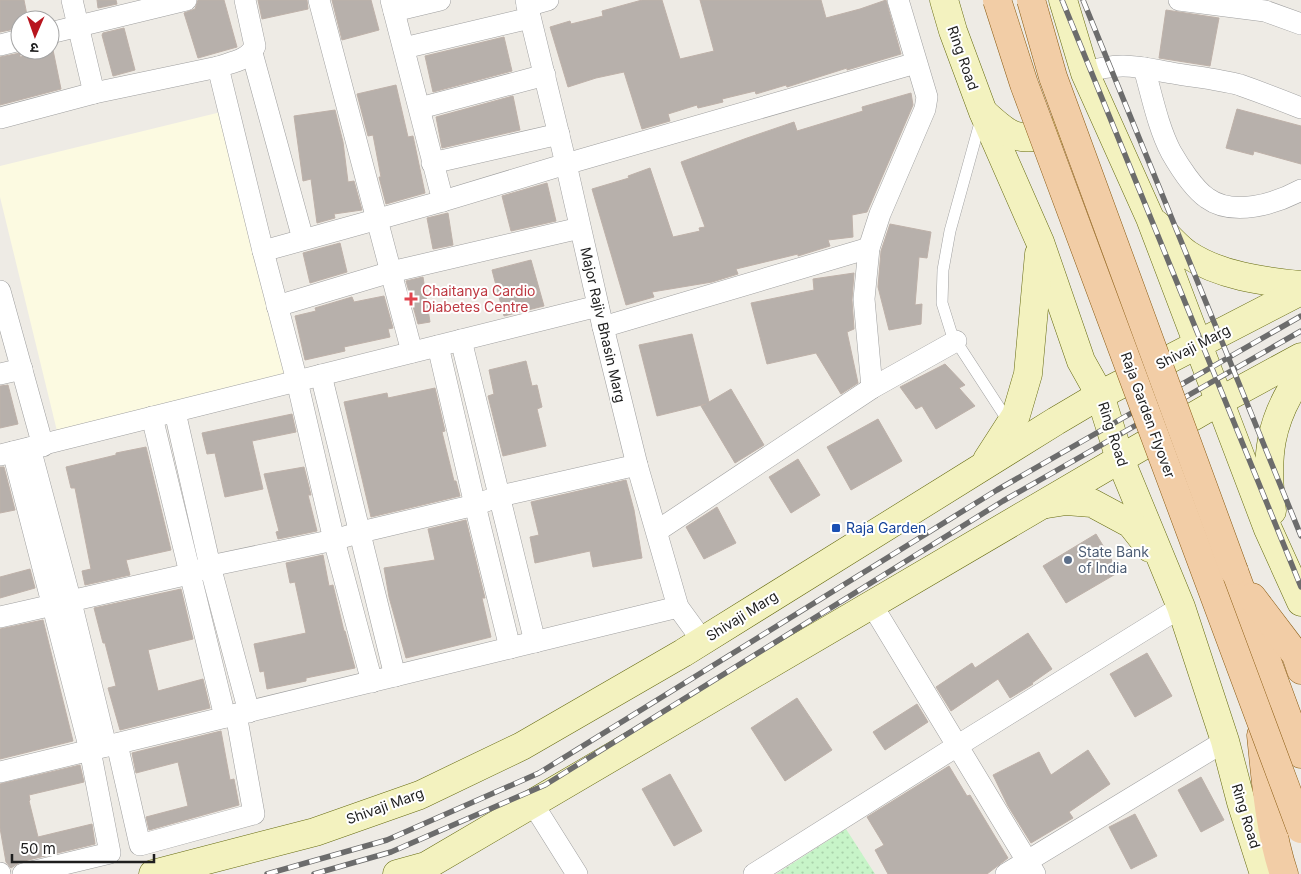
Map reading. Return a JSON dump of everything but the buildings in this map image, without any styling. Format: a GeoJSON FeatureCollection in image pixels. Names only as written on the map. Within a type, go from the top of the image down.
{"type":"FeatureCollection","features":[{"type":"Feature","properties":{"kind":"main road","name":"Ring Road"},"geometry":{"type":"LineString","coordinates":[[944,0],[953,31],[983,112],[1040,242],[1081,361],[1100,395],[1120,458],[1181,607],[1225,741],[1241,802],[1264,874]]}},
{"type":"Feature","properties":{"kind":"main road","name":"Raja Garden Flyover"},"geometry":{"type":"LineString","coordinates":[[997,0],[1028,94],[1301,829]]}},
{"type":"Feature","properties":{"kind":"main road","name":"Raja Garden Flyover"},"geometry":{"type":"LineString","coordinates":[[1031,0],[1053,76],[1301,754]]}},
{"type":"Feature","properties":{"kind":"main road"},"geometry":{"type":"LineString","coordinates":[[1063,0],[1085,73],[1150,218],[1197,345],[1277,548],[1301,602]]}},
{"type":"Feature","properties":{"kind":"main road"},"geometry":{"type":"LineString","coordinates":[[983,112],[1008,133],[1026,138],[1051,134],[1064,129],[1078,114],[1084,93],[1085,73]]}},
{"type":"Feature","properties":{"kind":"main road"},"geometry":{"type":"LineString","coordinates":[[1150,218],[1187,253],[1220,270],[1259,280],[1301,285]]}},
{"type":"Feature","properties":{"kind":"main road"},"geometry":{"type":"LineString","coordinates":[[984,466],[1016,415],[1028,374],[1040,242]]}},
{"type":"Feature","properties":{"kind":"main road","name":"Shivaji Marg"},"geometry":{"type":"LineString","coordinates":[[153,874],[315,832],[420,795],[522,746],[702,640],[1100,395],[1301,291]]}},
{"type":"Feature","properties":{"kind":"main road"},"geometry":{"type":"LineString","coordinates":[[397,874],[426,866],[1120,458],[1301,357]]}},
{"type":"Feature","properties":{"kind":"main road"},"geometry":{"type":"LineString","coordinates":[[1277,548],[1268,474],[1272,432],[1291,389],[1301,375]]}},
{"type":"Feature","properties":{"kind":"main road"},"geometry":{"type":"LineString","coordinates":[[1043,505],[1066,501],[1092,503],[1131,524],[1164,564]]}},
{"type":"Feature","properties":{"kind":"main road"},"geometry":{"type":"LineString","coordinates":[[1234,571],[1296,656],[1301,670]]}},
{"type":"Feature","properties":{"kind":"main road"},"geometry":{"type":"LineString","coordinates":[[1259,713],[1270,821],[1275,846],[1284,874]]}},
{"type":"Feature","properties":{"kind":"street"},"geometry":{"type":"LineString","coordinates":[[72,0],[94,93]]}},
{"type":"Feature","properties":{"kind":"street"},"geometry":{"type":"LineString","coordinates":[[60,31],[186,0]]}},
{"type":"Feature","properties":{"kind":"street"},"geometry":{"type":"LineString","coordinates":[[0,118],[94,93],[218,67],[247,57],[252,53],[255,46],[245,0]]}},
{"type":"Feature","properties":{"kind":"street"},"geometry":{"type":"LineString","coordinates":[[319,0],[412,352]]}},
{"type":"Feature","properties":{"kind":"street"},"geometry":{"type":"LineString","coordinates":[[440,0],[392,5],[443,201]]}},
{"type":"Feature","properties":{"kind":"street"},"geometry":{"type":"LineString","coordinates":[[404,48],[548,0]]}},
{"type":"Feature","properties":{"kind":"street"},"geometry":{"type":"LineString","coordinates":[[872,388],[864,298],[869,248],[880,214],[925,109],[926,92],[898,0]]}},
{"type":"Feature","properties":{"kind":"street"},"geometry":{"type":"LineString","coordinates":[[1179,0],[1265,11],[1301,24]]}},
{"type":"Feature","properties":{"kind":"street","name":"Major Rajiv Bhasin Marg"},"geometry":{"type":"LineString","coordinates":[[528,8],[637,465],[658,531],[678,607],[702,640]]}},
{"type":"Feature","properties":{"kind":"street"},"geometry":{"type":"LineString","coordinates":[[252,53],[303,239]]}},
{"type":"Feature","properties":{"kind":"street"},"geometry":{"type":"LineString","coordinates":[[262,251],[443,201],[916,63]]}},
{"type":"Feature","properties":{"kind":"street"},"geometry":{"type":"LineString","coordinates":[[1085,73],[1115,65],[1220,80],[1240,85],[1301,108]]}},
{"type":"Feature","properties":{"kind":"street"},"geometry":{"type":"LineString","coordinates":[[218,67],[262,251],[297,381],[334,540],[372,682]]}},
{"type":"Feature","properties":{"kind":"street"},"geometry":{"type":"LineString","coordinates":[[1144,68],[1171,152],[1191,181],[1207,198],[1231,208],[1262,206],[1301,190]]}},
{"type":"Feature","properties":{"kind":"street"},"geometry":{"type":"LineString","coordinates":[[420,108],[545,76]]}},
{"type":"Feature","properties":{"kind":"street"},"geometry":{"type":"LineString","coordinates":[[432,163],[559,134]]}},
{"type":"Feature","properties":{"kind":"street"},"geometry":{"type":"LineString","coordinates":[[277,306],[391,272],[580,228]]}},
{"type":"Feature","properties":{"kind":"street"},"geometry":{"type":"LineString","coordinates":[[603,327],[869,248]]}},
{"type":"Feature","properties":{"kind":"street"},"geometry":{"type":"LineString","coordinates":[[0,291],[22,369],[21,450],[62,604],[104,747],[140,845]]}},
{"type":"Feature","properties":{"kind":"street"},"geometry":{"type":"LineString","coordinates":[[21,450],[598,306]]}},
{"type":"Feature","properties":{"kind":"street"},"geometry":{"type":"LineString","coordinates":[[461,340],[535,642]]}},
{"type":"Feature","properties":{"kind":"street"},"geometry":{"type":"LineString","coordinates":[[658,531],[872,388],[956,341]]}},
{"type":"Feature","properties":{"kind":"street"},"geometry":{"type":"LineString","coordinates":[[438,346],[474,505],[510,648]]}},
{"type":"Feature","properties":{"kind":"street"},"geometry":{"type":"LineString","coordinates":[[0,374],[22,369]]}},
{"type":"Feature","properties":{"kind":"street"},"geometry":{"type":"LineString","coordinates":[[321,375],[395,676]]}},
{"type":"Feature","properties":{"kind":"street"},"geometry":{"type":"LineString","coordinates":[[23,874],[254,814],[210,566],[174,412]]}},
{"type":"Feature","properties":{"kind":"street"},"geometry":{"type":"LineString","coordinates":[[152,417],[190,574],[237,714]]}},
{"type":"Feature","properties":{"kind":"street"},"geometry":{"type":"LineString","coordinates":[[0,617],[190,574],[210,566],[334,540],[474,505],[500,496],[637,465]]}},
{"type":"Feature","properties":{"kind":"street"},"geometry":{"type":"LineString","coordinates":[[872,605],[1031,867]]}},
{"type":"Feature","properties":{"kind":"street"},"geometry":{"type":"LineString","coordinates":[[0,772],[678,607]]}},
{"type":"Feature","properties":{"kind":"street"},"geometry":{"type":"LineString","coordinates":[[754,874],[1181,607]]}},
{"type":"Feature","properties":{"kind":"street"},"geometry":{"type":"LineString","coordinates":[[1006,874],[1031,867],[1225,741]]}},
{"type":"Feature","properties":{"kind":"street"},"geometry":{"type":"LineString","coordinates":[[104,747],[110,852]]}},
{"type":"Feature","properties":{"kind":"street"},"geometry":{"type":"LineString","coordinates":[[533,804],[577,874]]}},
{"type":"Feature","properties":{"kind":"lane"},"geometry":{"type":"LineString","coordinates":[[983,112],[950,231],[943,270],[942,302],[946,319],[956,341],[1010,425]]}},
{"type":"Feature","properties":{"kind":"shaded area"},"geometry":{"type":"Polygon","coordinates":[[[221,112],[285,375],[57,431],[0,197],[0,166],[221,112]]]}},
{"type":"Feature","properties":{"kind":"green space"},"geometry":{"type":"Polygon","coordinates":[[[846,829],[875,874],[776,874],[846,829]]]}},
{"type":"Feature","properties":{"kind":"railway"},"geometry":{"type":"LineString","coordinates":[[1062,0],[1301,587]]}},
{"type":"Feature","properties":{"kind":"railway"},"geometry":{"type":"LineString","coordinates":[[1083,0],[1301,536]]}},
{"type":"Feature","properties":{"kind":"railway"},"geometry":{"type":"LineString","coordinates":[[267,874],[387,840],[539,773],[997,490],[1301,316]]}},
{"type":"Feature","properties":{"kind":"railway"},"geometry":{"type":"LineString","coordinates":[[314,874],[391,852],[545,785],[1003,501],[1301,331]]}},
{"type":"Feature","properties":{"kind":"place","name":"Chaitanya Cardio Diabetes Centre"},"geometry":{"type":"Point","coordinates":[411,299]}},
{"type":"Feature","properties":{"kind":"place","name":"Raja Garden"},"geometry":{"type":"Point","coordinates":[836,528]}},
{"type":"Feature","properties":{"kind":"place","name":"State Bank of India"},"geometry":{"type":"Point","coordinates":[1068,560]}}]}
